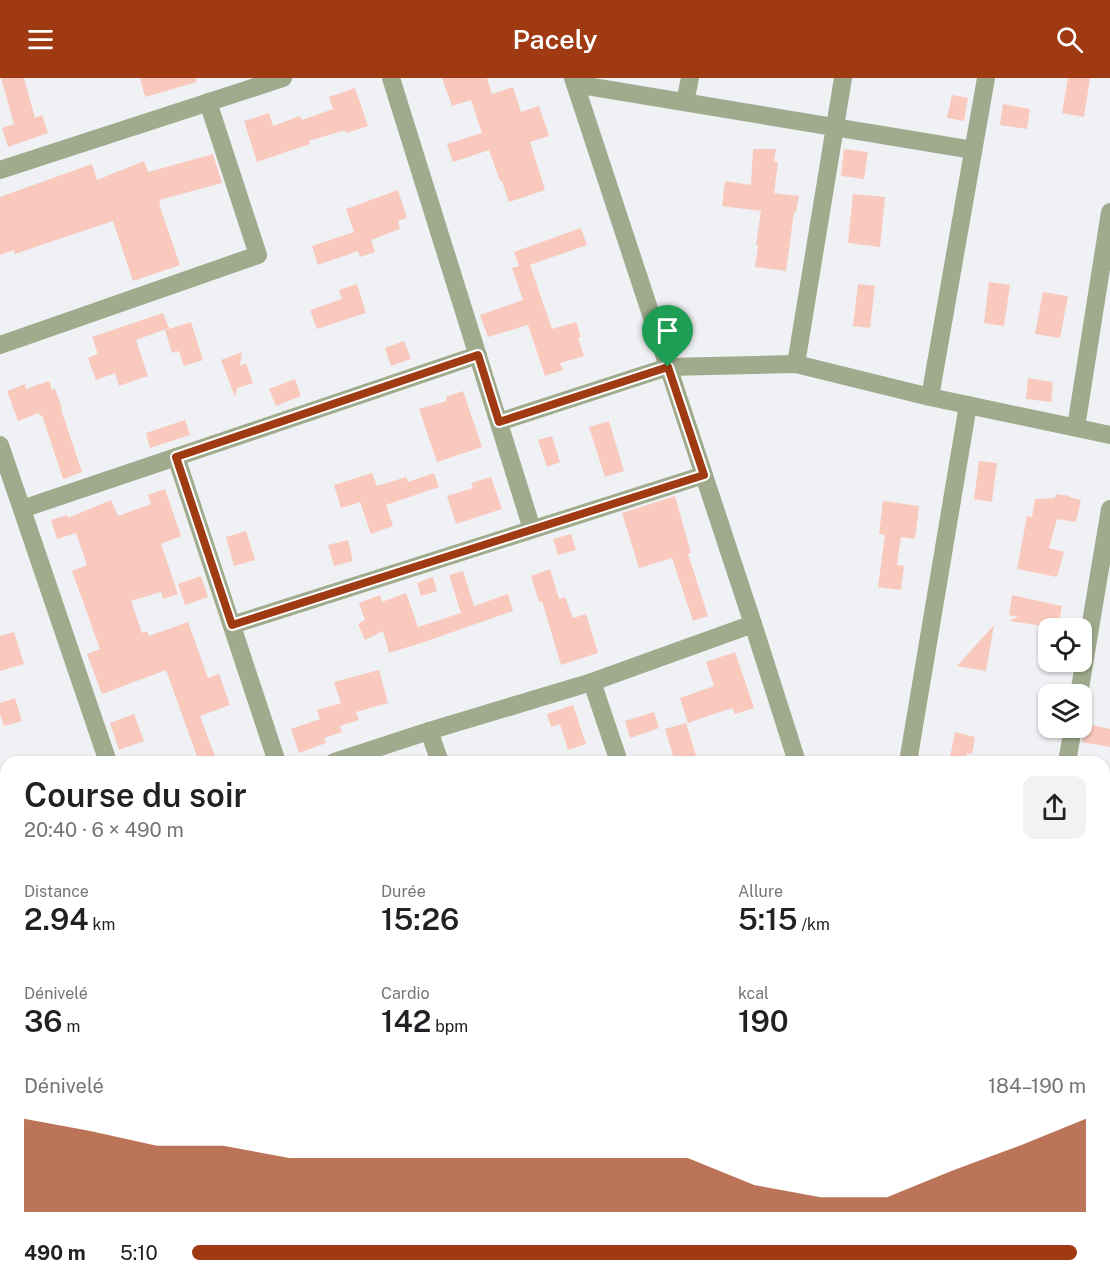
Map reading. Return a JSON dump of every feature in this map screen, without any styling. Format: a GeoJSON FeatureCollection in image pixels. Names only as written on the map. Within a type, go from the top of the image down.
{"type":"FeatureCollection","features":[{"type":"Feature","properties":{"kind":"street"},"geometry":{"type":"LineString","coordinates":[[0,170],[283,78]]}},
{"type":"Feature","properties":{"kind":"street"},"geometry":{"type":"LineString","coordinates":[[391,78],[532,529]]}},
{"type":"Feature","properties":{"kind":"street"},"geometry":{"type":"LineString","coordinates":[[686,102],[690,78]]}},
{"type":"Feature","properties":{"kind":"street"},"geometry":{"type":"LineString","coordinates":[[795,364],[843,78]]}},
{"type":"Feature","properties":{"kind":"street"},"geometry":{"type":"LineString","coordinates":[[930,397],[986,78]]}},
{"type":"Feature","properties":{"kind":"street"},"geometry":{"type":"LineString","coordinates":[[795,756],[574,81],[973,150]]}},
{"type":"Feature","properties":{"kind":"street"},"geometry":{"type":"LineString","coordinates":[[0,345],[258,255],[208,102]]}},
{"type":"Feature","properties":{"kind":"street"},"geometry":{"type":"LineString","coordinates":[[1076,427],[1110,212]]}},
{"type":"Feature","properties":{"kind":"street"},"geometry":{"type":"LineString","coordinates":[[22,509],[478,355]]}},
{"type":"Feature","properties":{"kind":"street"},"geometry":{"type":"LineString","coordinates":[[499,422],[668,367],[795,364],[930,397],[1110,435]]}},
{"type":"Feature","properties":{"kind":"street"},"geometry":{"type":"LineString","coordinates":[[909,756],[968,405]]}},
{"type":"Feature","properties":{"kind":"street"},"geometry":{"type":"LineString","coordinates":[[0,445],[106,756]]}},
{"type":"Feature","properties":{"kind":"street"},"geometry":{"type":"LineString","coordinates":[[176,457],[275,756]]}},
{"type":"Feature","properties":{"kind":"street"},"geometry":{"type":"LineString","coordinates":[[232,625],[704,475]]}},
{"type":"Feature","properties":{"kind":"street"},"geometry":{"type":"LineString","coordinates":[[1081,684],[1110,509]]}},
{"type":"Feature","properties":{"kind":"street"},"geometry":{"type":"LineString","coordinates":[[352,756],[592,682],[753,624]]}},
{"type":"Feature","properties":{"kind":"street"},"geometry":{"type":"LineString","coordinates":[[592,682],[617,756]]}},
{"type":"Feature","properties":{"kind":"street"},"geometry":{"type":"LineString","coordinates":[[429,731],[438,756]]}},
{"type":"Feature","properties":{"kind":"street"},"geometry":{"type":"LineString","coordinates":[[1068,756],[1071,738]]}},
{"type":"Feature","properties":{"kind":"building"},"geometry":{"type":"Polygon","coordinates":[[[1,78],[24,78],[35,118],[42,115],[48,133],[8,147],[2,128],[14,124],[1,78]]]}},
{"type":"Feature","properties":{"kind":"building"},"geometry":{"type":"Polygon","coordinates":[[[140,78],[196,78],[197,82],[145,97],[140,78]]]}},
{"type":"Feature","properties":{"kind":"building"},"geometry":{"type":"Polygon","coordinates":[[[442,78],[487,78],[492,94],[513,87],[521,112],[539,106],[549,136],[530,142],[545,190],[509,202],[489,150],[453,162],[447,144],[482,133],[471,100],[452,106],[442,78]]]}},
{"type":"Feature","properties":{"kind":"building"},"geometry":{"type":"Polygon","coordinates":[[[1068,78],[1090,78],[1084,117],[1062,113],[1068,78]]]}},
{"type":"Feature","properties":{"kind":"building"},"geometry":{"type":"Polygon","coordinates":[[[355,88],[368,126],[309,141],[310,144],[257,162],[244,121],[269,113],[273,126],[300,116],[302,120],[333,109],[329,97],[355,88]]]}},
{"type":"Feature","properties":{"kind":"building"},"geometry":{"type":"Polygon","coordinates":[[[952,95],[968,98],[964,121],[947,118],[952,95]]]}},
{"type":"Feature","properties":{"kind":"building"},"geometry":{"type":"Polygon","coordinates":[[[1003,104],[1030,109],[1027,129],[1000,125],[1003,104]]]}},
{"type":"Feature","properties":{"kind":"building"},"geometry":{"type":"Polygon","coordinates":[[[753,149],[776,149],[774,161],[778,162],[774,193],[799,196],[796,212],[794,212],[786,271],[755,267],[761,211],[722,206],[725,181],[751,185],[753,149]]]}},
{"type":"Feature","properties":{"kind":"building"},"geometry":{"type":"Polygon","coordinates":[[[844,149],[868,152],[864,179],[841,176],[844,149]]]}},
{"type":"Feature","properties":{"kind":"building"},"geometry":{"type":"Polygon","coordinates":[[[213,154],[222,183],[159,200],[180,265],[133,281],[113,221],[15,254],[14,250],[0,255],[0,197],[92,164],[97,180],[144,161],[148,172],[213,154]]]}},
{"type":"Feature","properties":{"kind":"building"},"geometry":{"type":"Polygon","coordinates":[[[398,190],[407,218],[398,221],[400,229],[371,240],[375,252],[360,257],[358,251],[318,265],[312,246],[354,232],[346,209],[398,190]]]}},
{"type":"Feature","properties":{"kind":"building"},"geometry":{"type":"Polygon","coordinates":[[[853,194],[885,197],[880,247],[848,243],[853,194]]]}},
{"type":"Feature","properties":{"kind":"building"},"geometry":{"type":"Polygon","coordinates":[[[581,228],[587,245],[530,265],[552,329],[576,322],[584,356],[560,363],[563,370],[545,376],[528,325],[488,337],[480,315],[523,300],[512,268],[519,266],[514,252],[581,228]]]}},
{"type":"Feature","properties":{"kind":"building"},"geometry":{"type":"Polygon","coordinates":[[[989,282],[1010,285],[1004,326],[984,323],[989,282]]]}},
{"type":"Feature","properties":{"kind":"building"},"geometry":{"type":"Polygon","coordinates":[[[357,284],[366,313],[317,329],[310,310],[342,299],[339,290],[357,284]]]}},
{"type":"Feature","properties":{"kind":"building"},"geometry":{"type":"Polygon","coordinates":[[[858,284],[875,286],[870,328],[853,326],[858,284]]]}},
{"type":"Feature","properties":{"kind":"building"},"geometry":{"type":"Polygon","coordinates":[[[1043,292],[1068,296],[1060,338],[1035,334],[1043,292]]]}},
{"type":"Feature","properties":{"kind":"building"},"geometry":{"type":"Polygon","coordinates":[[[163,313],[169,328],[136,340],[148,376],[119,386],[115,373],[96,380],[88,358],[98,354],[92,337],[163,313]]]}},
{"type":"Feature","properties":{"kind":"building"},"geometry":{"type":"Polygon","coordinates":[[[191,322],[203,360],[184,366],[179,351],[172,353],[165,330],[191,322]]]}},
{"type":"Feature","properties":{"kind":"building"},"geometry":{"type":"Polygon","coordinates":[[[404,341],[411,359],[391,366],[385,348],[404,341]]]}},
{"type":"Feature","properties":{"kind":"building"},"geometry":{"type":"Polygon","coordinates":[[[242,352],[240,366],[246,363],[253,383],[237,388],[235,397],[221,360],[242,352]]]}},
{"type":"Feature","properties":{"kind":"building"},"geometry":{"type":"Polygon","coordinates":[[[1028,378],[1053,382],[1051,402],[1026,399],[1028,378]]]}},
{"type":"Feature","properties":{"kind":"building"},"geometry":{"type":"Polygon","coordinates":[[[295,379],[301,396],[276,406],[269,389],[295,379]]]}},
{"type":"Feature","properties":{"kind":"building"},"geometry":{"type":"Polygon","coordinates":[[[49,381],[52,390],[55,389],[62,408],[82,472],[63,479],[42,415],[40,416],[39,413],[18,421],[7,391],[25,384],[26,389],[49,381]]]}},
{"type":"Feature","properties":{"kind":"building"},"geometry":{"type":"Polygon","coordinates":[[[463,391],[482,447],[437,462],[419,409],[447,401],[446,397],[463,391]]]}},
{"type":"Feature","properties":{"kind":"building"},"geometry":{"type":"Polygon","coordinates":[[[185,420],[190,435],[150,448],[146,433],[185,420]]]}},
{"type":"Feature","properties":{"kind":"building"},"geometry":{"type":"Polygon","coordinates":[[[609,421],[624,471],[605,477],[589,427],[609,421]]]}},
{"type":"Feature","properties":{"kind":"building"},"geometry":{"type":"Polygon","coordinates":[[[552,436],[560,462],[547,467],[538,440],[552,436]]]}},
{"type":"Feature","properties":{"kind":"building"},"geometry":{"type":"Polygon","coordinates":[[[979,461],[997,463],[992,502],[974,499],[979,461]]]}},
{"type":"Feature","properties":{"kind":"building"},"geometry":{"type":"Polygon","coordinates":[[[372,473],[377,486],[406,477],[408,482],[434,473],[439,487],[386,505],[393,526],[371,534],[360,502],[341,508],[334,485],[372,473]]]}},
{"type":"Feature","properties":{"kind":"building"},"geometry":{"type":"Polygon","coordinates":[[[491,477],[502,509],[456,524],[447,496],[473,488],[471,483],[491,477]]]}},
{"type":"Feature","properties":{"kind":"building"},"geometry":{"type":"Polygon","coordinates":[[[165,489],[181,536],[161,544],[178,594],[163,599],[161,592],[131,601],[142,633],[147,631],[149,636],[188,622],[208,678],[219,674],[230,705],[200,716],[215,756],[197,756],[166,670],[102,694],[87,654],[100,649],[72,571],[87,565],[76,533],[57,539],[51,520],[67,515],[68,518],[111,500],[118,516],[151,504],[148,495],[165,489]]]}},
{"type":"Feature","properties":{"kind":"building"},"geometry":{"type":"Polygon","coordinates":[[[1056,494],[1081,500],[1076,522],[1057,519],[1049,548],[1064,552],[1057,577],[1017,569],[1027,516],[1032,517],[1035,499],[1055,498],[1056,494]]]}},
{"type":"Feature","properties":{"kind":"building"},"geometry":{"type":"Polygon","coordinates":[[[675,496],[691,553],[688,554],[708,616],[693,621],[672,558],[639,568],[622,513],[675,496]]]}},
{"type":"Feature","properties":{"kind":"building"},"geometry":{"type":"Polygon","coordinates":[[[883,501],[919,506],[915,539],[901,537],[897,565],[904,566],[901,590],[878,587],[885,535],[879,534],[883,501]]]}},
{"type":"Feature","properties":{"kind":"building"},"geometry":{"type":"Polygon","coordinates":[[[246,531],[255,560],[234,566],[226,537],[246,531]]]}},
{"type":"Feature","properties":{"kind":"building"},"geometry":{"type":"Polygon","coordinates":[[[571,534],[576,550],[558,555],[553,539],[571,534]]]}},
{"type":"Feature","properties":{"kind":"building"},"geometry":{"type":"Polygon","coordinates":[[[348,540],[353,561],[334,566],[328,545],[348,540]]]}},
{"type":"Feature","properties":{"kind":"building"},"geometry":{"type":"Polygon","coordinates":[[[550,569],[559,599],[565,597],[573,618],[586,614],[598,653],[561,665],[542,601],[539,602],[531,576],[550,569]]]}},
{"type":"Feature","properties":{"kind":"building"},"geometry":{"type":"Polygon","coordinates":[[[463,571],[474,606],[508,594],[513,611],[389,653],[383,631],[365,640],[358,624],[365,620],[359,603],[380,595],[382,602],[406,593],[418,627],[461,613],[449,575],[463,571]]]}},
{"type":"Feature","properties":{"kind":"building"},"geometry":{"type":"Polygon","coordinates":[[[201,576],[208,597],[185,605],[178,584],[201,576]]]}},
{"type":"Feature","properties":{"kind":"building"},"geometry":{"type":"Polygon","coordinates":[[[433,577],[437,591],[421,596],[417,583],[433,577]]]}},
{"type":"Feature","properties":{"kind":"building"},"geometry":{"type":"Polygon","coordinates":[[[1012,595],[1062,606],[1060,618],[1038,618],[1038,625],[1009,621],[1018,617],[1009,615],[1012,595]]]}},
{"type":"Feature","properties":{"kind":"building"},"geometry":{"type":"Polygon","coordinates":[[[994,625],[986,671],[957,666],[994,625]]]}},
{"type":"Feature","properties":{"kind":"building"},"geometry":{"type":"Polygon","coordinates":[[[14,632],[24,664],[0,671],[0,636],[14,632]]]}},
{"type":"Feature","properties":{"kind":"building"},"geometry":{"type":"Polygon","coordinates":[[[735,652],[754,708],[735,714],[732,708],[688,723],[680,698],[714,686],[706,662],[735,652]]]}},
{"type":"Feature","properties":{"kind":"building"},"geometry":{"type":"Polygon","coordinates":[[[379,670],[388,703],[356,712],[359,720],[340,726],[342,732],[324,738],[326,743],[299,753],[291,729],[320,719],[317,710],[341,703],[334,682],[379,670]]]}},
{"type":"Feature","properties":{"kind":"building"},"geometry":{"type":"Polygon","coordinates":[[[15,698],[22,721],[4,726],[0,714],[0,703],[15,698]]]}},
{"type":"Feature","properties":{"kind":"building"},"geometry":{"type":"Polygon","coordinates":[[[573,705],[586,744],[568,750],[560,724],[551,727],[547,714],[573,705]]]}},
{"type":"Feature","properties":{"kind":"building"},"geometry":{"type":"Polygon","coordinates":[[[654,712],[659,728],[630,738],[625,721],[654,712]]]}},
{"type":"Feature","properties":{"kind":"building"},"geometry":{"type":"Polygon","coordinates":[[[134,714],[144,741],[119,750],[110,723],[134,714]]]}},
{"type":"Feature","properties":{"kind":"building"},"geometry":{"type":"Polygon","coordinates":[[[686,723],[696,756],[673,756],[665,729],[686,723]]]}},
{"type":"Feature","properties":{"kind":"building"},"geometry":{"type":"Polygon","coordinates":[[[1092,725],[1110,729],[1110,747],[1082,742],[1083,738],[1092,738],[1092,725]]]}},
{"type":"Feature","properties":{"kind":"building"},"geometry":{"type":"Polygon","coordinates":[[[955,732],[975,737],[972,754],[950,756],[955,732]]]}},
{"type":"Feature","properties":{"kind":"route"},"geometry":{"type":"LineString","coordinates":[[478,355],[499,422],[668,367],[704,475],[232,625],[176,457],[478,355]]}}]}
